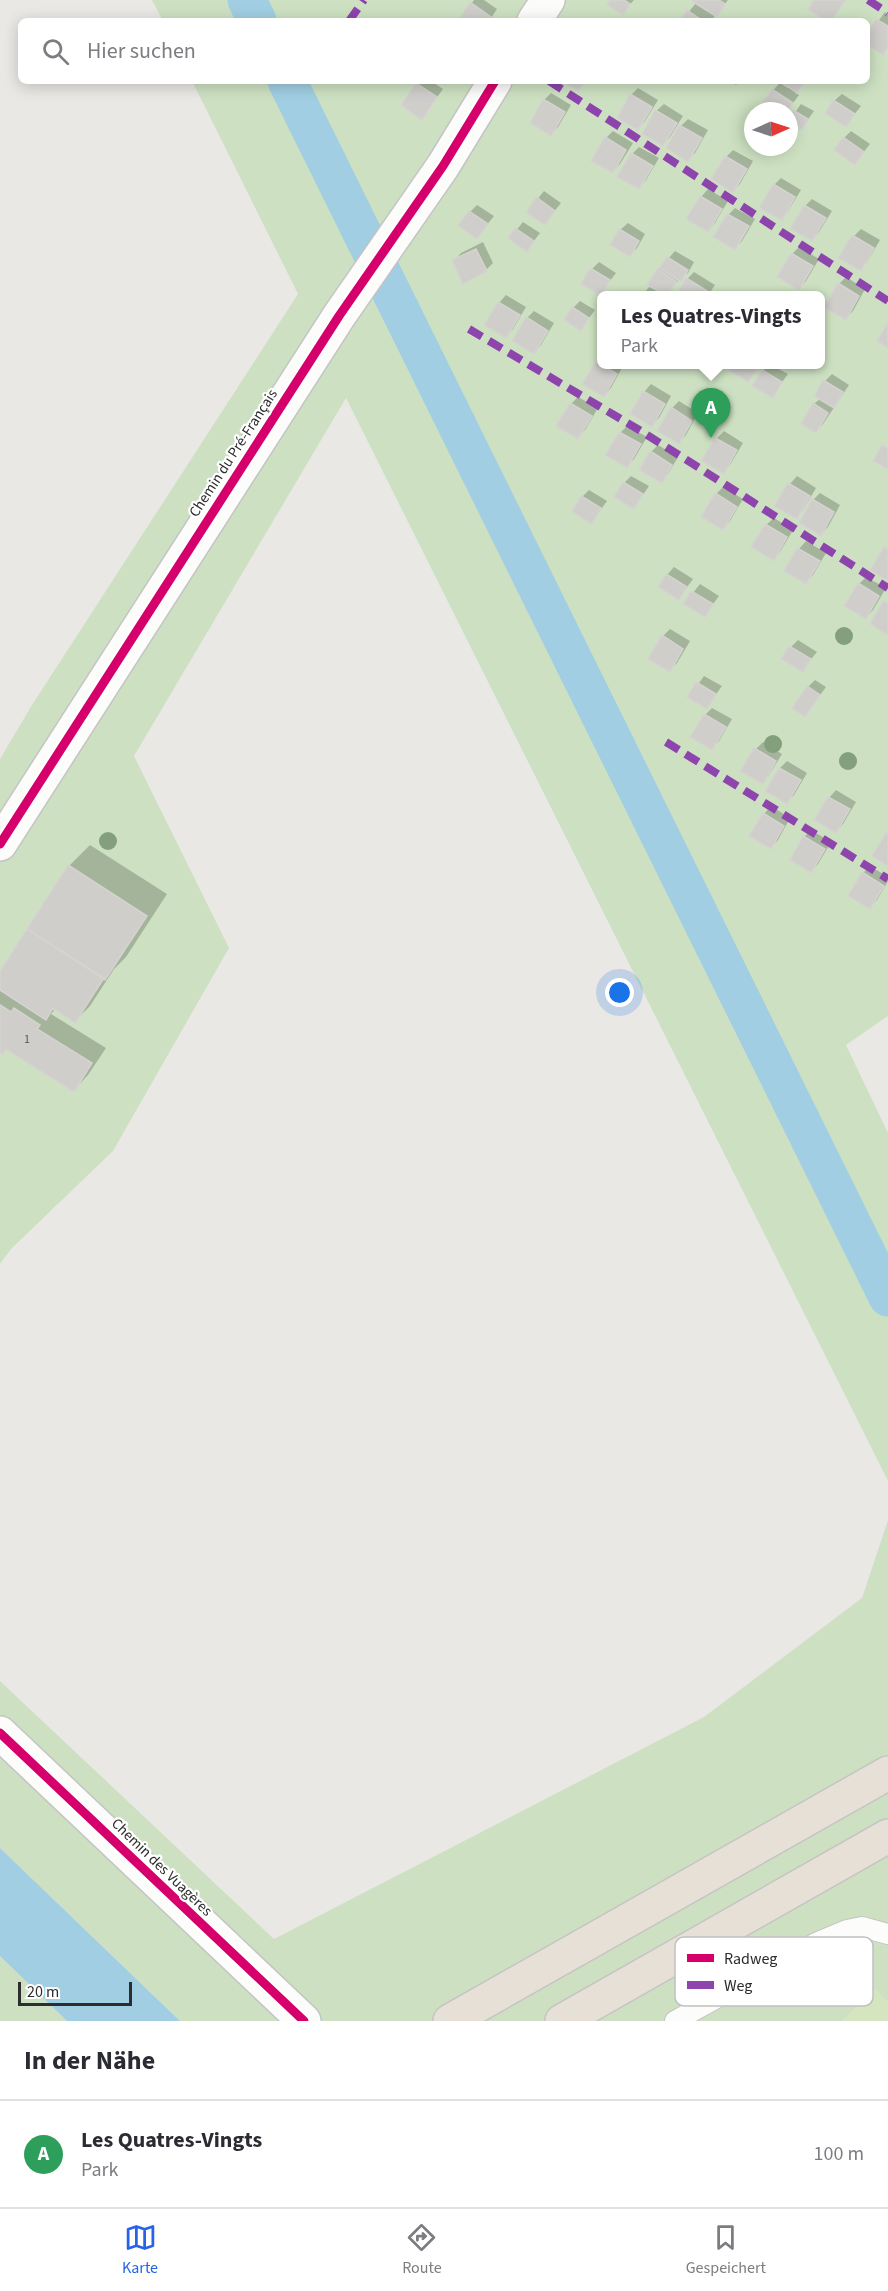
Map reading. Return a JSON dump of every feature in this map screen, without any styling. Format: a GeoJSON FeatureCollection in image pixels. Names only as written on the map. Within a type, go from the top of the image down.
{"type":"FeatureCollection","features":[{"type":"Feature","properties":{"kind":"highway"},"geometry":{"type":"LineString","coordinates":[[450,2021],[888,1773]]}},
{"type":"Feature","properties":{"kind":"highway"},"geometry":{"type":"LineString","coordinates":[[710,1937],[888,1836]]}},
{"type":"Feature","properties":{"kind":"highway"},"geometry":{"type":"LineString","coordinates":[[562,2021],[675,1957]]}},
{"type":"Feature","properties":{"kind":"street"},"geometry":{"type":"LineString","coordinates":[[536,18],[548,0]]}},
{"type":"Feature","properties":{"kind":"street","name":"Chemin du Pré-Français"},"geometry":{"type":"LineString","coordinates":[[0,844],[339,316],[443,166],[493,84]]}},
{"type":"Feature","properties":{"kind":"street","name":"Chemin des Vuagères"},"geometry":{"type":"LineString","coordinates":[[0,1733],[304,2021]]}},
{"type":"Feature","properties":{"kind":"lane"},"geometry":{"type":"LineString","coordinates":[[829,1937],[862,1927],[888,1934]]}},
{"type":"Feature","properties":{"kind":"lane"},"geometry":{"type":"LineString","coordinates":[[675,2021],[702,2006]]}},
{"type":"Feature","properties":{"kind":"green space"},"geometry":{"type":"Polygon","coordinates":[[[152,0],[888,0],[888,1016],[846,1045],[888,1133],[888,1481],[346,398],[134,756],[229,948],[113,1151],[11,1249],[0,1264],[0,759],[32,705],[298,294],[193,84],[870,84],[870,18],[161,18],[152,0]]]}},
{"type":"Feature","properties":{"kind":"green space"},"geometry":{"type":"Polygon","coordinates":[[[888,1520],[888,2021],[180,2021],[0,1848],[0,1681],[274,1939],[704,1717],[862,1598],[888,1520]]]}},
{"type":"Feature","properties":{"kind":"green space"},"geometry":{"type":"Polygon","coordinates":[[[0,1956],[67,2021],[0,2021],[0,1956]]]}},
{"type":"Feature","properties":{"kind":"green space"},"geometry":{"type":"Polygon","coordinates":[[[873,1989],[888,2002],[888,2021],[842,2021],[857,2006],[873,2006],[873,1989]]]}},
{"type":"Feature","properties":{"kind":"water"},"geometry":{"type":"Polygon","coordinates":[[[0,1848],[180,2021],[67,2021],[0,1956],[0,1848]]]}},
{"type":"Feature","properties":{"kind":"building"},"geometry":{"type":"Polygon","coordinates":[[[610,0],[624,0],[630,4],[623,15],[607,5],[610,0]]]}},
{"type":"Feature","properties":{"kind":"building"},"geometry":{"type":"Polygon","coordinates":[[[693,0],[719,0],[725,4],[717,17],[693,0]]]}},
{"type":"Feature","properties":{"kind":"building"},"geometry":{"type":"Polygon","coordinates":[[[814,0],[845,1],[833,18],[822,18],[808,9],[814,0]]]}},
{"type":"Feature","properties":{"kind":"building"},"geometry":{"type":"Polygon","coordinates":[[[470,2],[491,17],[490,18],[460,18],[470,2]]]}},
{"type":"Feature","properties":{"kind":"building"},"geometry":{"type":"Polygon","coordinates":[[[687,10],[699,18],[682,18],[687,10]]]}},
{"type":"Feature","properties":{"kind":"building"},"geometry":{"type":"Polygon","coordinates":[[[876,19],[888,26],[888,47],[883,55],[870,47],[870,28],[876,19]]]}},
{"type":"Feature","properties":{"kind":"building"},"geometry":{"type":"Polygon","coordinates":[[[415,84],[437,97],[422,120],[401,105],[415,84]]]}},
{"type":"Feature","properties":{"kind":"building"},"geometry":{"type":"Polygon","coordinates":[[[566,84],[583,84],[579,91],[566,84]]]}},
{"type":"Feature","properties":{"kind":"building"},"geometry":{"type":"Polygon","coordinates":[[[784,84],[803,84],[797,93],[784,84]]]}},
{"type":"Feature","properties":{"kind":"building"},"geometry":{"type":"Polygon","coordinates":[[[772,89],[792,102],[763,102],[772,89]]]}},
{"type":"Feature","properties":{"kind":"building"},"geometry":{"type":"Polygon","coordinates":[[[630,94],[652,107],[638,130],[617,118],[630,94]]]}},
{"type":"Feature","properties":{"kind":"building"},"geometry":{"type":"Polygon","coordinates":[[[543,99],[565,112],[551,136],[530,123],[543,99]]]}},
{"type":"Feature","properties":{"kind":"building"},"geometry":{"type":"Polygon","coordinates":[[[833,100],[855,114],[846,127],[825,113],[833,100]]]}},
{"type":"Feature","properties":{"kind":"building"},"geometry":{"type":"Polygon","coordinates":[[[655,110],[677,123],[663,146],[642,134],[655,110]]]}},
{"type":"Feature","properties":{"kind":"building"},"geometry":{"type":"Polygon","coordinates":[[[798,113],[808,119],[802,130],[798,128],[798,113]]]}},
{"type":"Feature","properties":{"kind":"building"},"geometry":{"type":"Polygon","coordinates":[[[679,125],[702,138],[688,162],[666,148],[679,125]]]}},
{"type":"Feature","properties":{"kind":"building"},"geometry":{"type":"Polygon","coordinates":[[[605,137],[626,150],[613,173],[591,161],[605,137]]]}},
{"type":"Feature","properties":{"kind":"building"},"geometry":{"type":"Polygon","coordinates":[[[843,137],[864,152],[855,165],[834,150],[843,137]]]}},
{"type":"Feature","properties":{"kind":"building"},"geometry":{"type":"Polygon","coordinates":[[[631,153],[653,166],[639,189],[617,177],[631,153]]]}},
{"type":"Feature","properties":{"kind":"building"},"geometry":{"type":"Polygon","coordinates":[[[725,156],[747,169],[733,193],[711,179],[725,156]]]}},
{"type":"Feature","properties":{"kind":"building"},"geometry":{"type":"Polygon","coordinates":[[[773,184],[795,197],[782,220],[759,208],[773,184]]]}},
{"type":"Feature","properties":{"kind":"building"},"geometry":{"type":"Polygon","coordinates":[[[700,196],[722,209],[708,232],[686,219],[700,196]]]}},
{"type":"Feature","properties":{"kind":"building"},"geometry":{"type":"Polygon","coordinates":[[[536,197],[555,211],[545,225],[526,212],[536,197]]]}},
{"type":"Feature","properties":{"kind":"building"},"geometry":{"type":"Polygon","coordinates":[[[804,205],[826,218],[812,241],[790,229],[804,205]]]}},
{"type":"Feature","properties":{"kind":"building"},"geometry":{"type":"Polygon","coordinates":[[[469,211],[488,224],[477,239],[458,225],[469,211]]]}},
{"type":"Feature","properties":{"kind":"building"},"geometry":{"type":"Polygon","coordinates":[[[727,214],[749,226],[735,250],[713,237],[727,214]]]}},
{"type":"Feature","properties":{"kind":"building"},"geometry":{"type":"Polygon","coordinates":[[[515,228],[534,241],[527,252],[508,238],[515,228]]]}},
{"type":"Feature","properties":{"kind":"building"},"geometry":{"type":"Polygon","coordinates":[[[619,229],[639,241],[630,257],[610,245],[619,229]]]}},
{"type":"Feature","properties":{"kind":"building"},"geometry":{"type":"Polygon","coordinates":[[[852,235],[874,248],[861,271],[838,258],[852,235]]]}},
{"type":"Feature","properties":{"kind":"building"},"geometry":{"type":"Polygon","coordinates":[[[476,249],[487,271],[463,284],[452,260],[476,249]]]}},
{"type":"Feature","properties":{"kind":"building"},"geometry":{"type":"Polygon","coordinates":[[[791,253],[813,266],[799,290],[777,277],[791,253]]]}},
{"type":"Feature","properties":{"kind":"building"},"geometry":{"type":"Polygon","coordinates":[[[667,257],[688,270],[681,282],[659,268],[667,257]]]}},
{"type":"Feature","properties":{"kind":"building"},"geometry":{"type":"Polygon","coordinates":[[[590,268],[610,280],[604,291],[597,291],[597,294],[581,284],[590,268]]]}},
{"type":"Feature","properties":{"kind":"building"},"geometry":{"type":"Polygon","coordinates":[[[657,269],[676,281],[671,291],[658,291],[647,285],[657,269]]]}},
{"type":"Feature","properties":{"kind":"building"},"geometry":{"type":"Polygon","coordinates":[[[686,278],[707,291],[680,291],[686,278]]]}},
{"type":"Feature","properties":{"kind":"building"},"geometry":{"type":"Polygon","coordinates":[[[838,283],[859,296],[846,320],[825,308],[838,283]]]}},
{"type":"Feature","properties":{"kind":"building"},"geometry":{"type":"Polygon","coordinates":[[[498,302],[520,315],[506,338],[484,325],[498,302]]]}},
{"type":"Feature","properties":{"kind":"building"},"geometry":{"type":"Polygon","coordinates":[[[572,307],[589,318],[581,331],[564,320],[572,307]]]}},
{"type":"Feature","properties":{"kind":"building"},"geometry":{"type":"Polygon","coordinates":[[[526,317],[548,331],[534,354],[512,341],[526,317]]]}},
{"type":"Feature","properties":{"kind":"building"},"geometry":{"type":"Polygon","coordinates":[[[888,322],[888,348],[877,341],[888,322]]]}},
{"type":"Feature","properties":{"kind":"building"},"geometry":{"type":"Polygon","coordinates":[[[596,361],[597,369],[609,369],[617,374],[604,397],[582,384],[596,361]]]}},
{"type":"Feature","properties":{"kind":"building"},"geometry":{"type":"Polygon","coordinates":[[[730,369],[757,369],[748,382],[730,369]]]}},
{"type":"Feature","properties":{"kind":"building"},"geometry":{"type":"Polygon","coordinates":[[[762,370],[782,382],[773,398],[752,386],[762,370]]]}},
{"type":"Feature","properties":{"kind":"building"},"geometry":{"type":"Polygon","coordinates":[[[823,380],[843,392],[834,408],[814,396],[823,380]]]}},
{"type":"Feature","properties":{"kind":"building"},"geometry":{"type":"Polygon","coordinates":[[[643,391],[665,404],[652,427],[630,414],[643,391]]]}},
{"type":"Feature","properties":{"kind":"building"},"geometry":{"type":"Polygon","coordinates":[[[570,403],[592,416],[578,439],[556,426],[570,403]]]}},
{"type":"Feature","properties":{"kind":"building"},"geometry":{"type":"Polygon","coordinates":[[[813,403],[828,413],[816,433],[801,424],[813,403]]]}},
{"type":"Feature","properties":{"kind":"building"},"geometry":{"type":"Polygon","coordinates":[[[671,407],[692,421],[679,444],[657,431],[671,407]]]}},
{"type":"Feature","properties":{"kind":"building"},"geometry":{"type":"Polygon","coordinates":[[[619,432],[641,444],[627,468],[605,455],[619,432]]]}},
{"type":"Feature","properties":{"kind":"building"},"geometry":{"type":"Polygon","coordinates":[[[715,438],[737,450],[724,474],[701,461],[715,438]]]}},
{"type":"Feature","properties":{"kind":"building"},"geometry":{"type":"Polygon","coordinates":[[[882,445],[888,448],[888,469],[873,461],[882,445]]]}},
{"type":"Feature","properties":{"kind":"building"},"geometry":{"type":"Polygon","coordinates":[[[650,451],[672,465],[662,483],[639,470],[650,451]]]}},
{"type":"Feature","properties":{"kind":"building"},"geometry":{"type":"Polygon","coordinates":[[[623,482],[643,494],[634,509],[614,497],[623,482]]]}},
{"type":"Feature","properties":{"kind":"building"},"geometry":{"type":"Polygon","coordinates":[[[788,483],[810,496],[797,519],[774,506],[788,483]]]}},
{"type":"Feature","properties":{"kind":"building"},"geometry":{"type":"Polygon","coordinates":[[[715,493],[737,507],[723,530],[701,517],[715,493]]]}},
{"type":"Feature","properties":{"kind":"building"},"geometry":{"type":"Polygon","coordinates":[[[581,496],[601,508],[592,524],[572,512],[581,496]]]}},
{"type":"Feature","properties":{"kind":"building"},"geometry":{"type":"Polygon","coordinates":[[[812,499],[834,512],[821,536],[799,523],[812,499]]]}},
{"type":"Feature","properties":{"kind":"building"},"geometry":{"type":"Polygon","coordinates":[[[765,524],[787,537],[774,561],[751,547],[765,524]]]}},
{"type":"Feature","properties":{"kind":"building"},"geometry":{"type":"Polygon","coordinates":[[[884,547],[888,549],[888,581],[870,570],[884,547]]]}},
{"type":"Feature","properties":{"kind":"building"},"geometry":{"type":"Polygon","coordinates":[[[797,548],[820,561],[806,584],[784,571],[797,548]]]}},
{"type":"Feature","properties":{"kind":"building"},"geometry":{"type":"Polygon","coordinates":[[[666,574],[687,587],[679,600],[658,587],[666,574]]]}},
{"type":"Feature","properties":{"kind":"building"},"geometry":{"type":"Polygon","coordinates":[[[858,583],[879,596],[866,619],[844,606],[858,583]]]}},
{"type":"Feature","properties":{"kind":"building"},"geometry":{"type":"Polygon","coordinates":[[[691,591],[713,604],[705,617],[683,604],[691,591]]]}},
{"type":"Feature","properties":{"kind":"building"},"geometry":{"type":"Polygon","coordinates":[[[883,601],[888,603],[888,635],[870,624],[883,601]]]}},
{"type":"Feature","properties":{"kind":"building"},"geometry":{"type":"Polygon","coordinates":[[[662,635],[683,649],[670,672],[648,659],[662,635]]]}},
{"type":"Feature","properties":{"kind":"building"},"geometry":{"type":"Polygon","coordinates":[[[789,646],[811,659],[803,672],[781,659],[789,646]]]}},
{"type":"Feature","properties":{"kind":"building"},"geometry":{"type":"Polygon","coordinates":[[[696,682],[716,694],[707,709],[687,697],[696,682]]]}},
{"type":"Feature","properties":{"kind":"building"},"geometry":{"type":"Polygon","coordinates":[[[807,686],[820,695],[805,717],[792,708],[807,686]]]}},
{"type":"Feature","properties":{"kind":"building"},"geometry":{"type":"Polygon","coordinates":[[[704,714],[726,727],[712,750],[690,737],[704,714]]]}},
{"type":"Feature","properties":{"kind":"building"},"geometry":{"type":"Polygon","coordinates":[[[754,748],[776,761],[763,784],[740,771],[754,748]]]}},
{"type":"Feature","properties":{"kind":"building"},"geometry":{"type":"Polygon","coordinates":[[[779,768],[801,780],[787,804],[765,791],[779,768]]]}},
{"type":"Feature","properties":{"kind":"building"},"geometry":{"type":"Polygon","coordinates":[[[828,797],[850,809],[836,833],[814,820],[828,797]]]}},
{"type":"Feature","properties":{"kind":"building"},"geometry":{"type":"Polygon","coordinates":[[[763,813],[784,826],[771,849],[749,836],[763,813]]]}},
{"type":"Feature","properties":{"kind":"building"},"geometry":{"type":"Polygon","coordinates":[[[886,833],[888,834],[888,866],[872,856],[886,833]]]}},
{"type":"Feature","properties":{"kind":"building"},"geometry":{"type":"Polygon","coordinates":[[[803,836],[825,849],[811,873],[790,860],[803,836]]]}},
{"type":"Feature","properties":{"kind":"building"},"geometry":{"type":"Polygon","coordinates":[[[68,865],[147,916],[105,980],[27,929],[68,865]]]}},
{"type":"Feature","properties":{"kind":"building"},"geometry":{"type":"Polygon","coordinates":[[[862,872],[884,886],[870,909],[848,896],[862,872]]]}},
{"type":"Feature","properties":{"kind":"building"},"geometry":{"type":"Polygon","coordinates":[[[27,929],[104,978],[75,1023],[53,1008],[46,1020],[0,990],[0,971],[27,929]]]}},
{"type":"Feature","properties":{"kind":"building"},"geometry":{"type":"Polygon","coordinates":[[[0,1005],[11,1012],[14,1008],[40,1025],[37,1029],[92,1063],[74,1092],[6,1049],[3,1054],[0,1053],[0,1005]]]}},
{"type":"Feature","properties":{"kind":"waterway"},"geometry":{"type":"LineString","coordinates":[[247,0],[256,18]]}},
{"type":"Feature","properties":{"kind":"waterway"},"geometry":{"type":"LineString","coordinates":[[288,84],[888,1297]]}},
{"type":"Feature","properties":{"kind":"marked path"},"geometry":{"type":"LineString","coordinates":[[351,18],[364,0]]}},
{"type":"Feature","properties":{"kind":"marked path"},"geometry":{"type":"LineString","coordinates":[[868,0],[888,13]]}},
{"type":"Feature","properties":{"kind":"marked path"},"geometry":{"type":"LineString","coordinates":[[554,84],[888,301]]}},
{"type":"Feature","properties":{"kind":"marked path"},"geometry":{"type":"LineString","coordinates":[[469,329],[641,431],[888,588]]}},
{"type":"Feature","properties":{"kind":"marked path"},"geometry":{"type":"LineString","coordinates":[[666,742],[888,879]]}},
{"type":"Feature","properties":{"kind":"cycle path"},"geometry":{"type":"LineString","coordinates":[[0,844],[339,316],[443,166],[493,84]]}},
{"type":"Feature","properties":{"kind":"cycle path"},"geometry":{"type":"LineString","coordinates":[[0,1733],[304,2021]]}},
{"type":"Feature","properties":{"kind":"place","name":"Les Quatres-Vingts"},"geometry":{"type":"Point","coordinates":[711,438]}}]}
